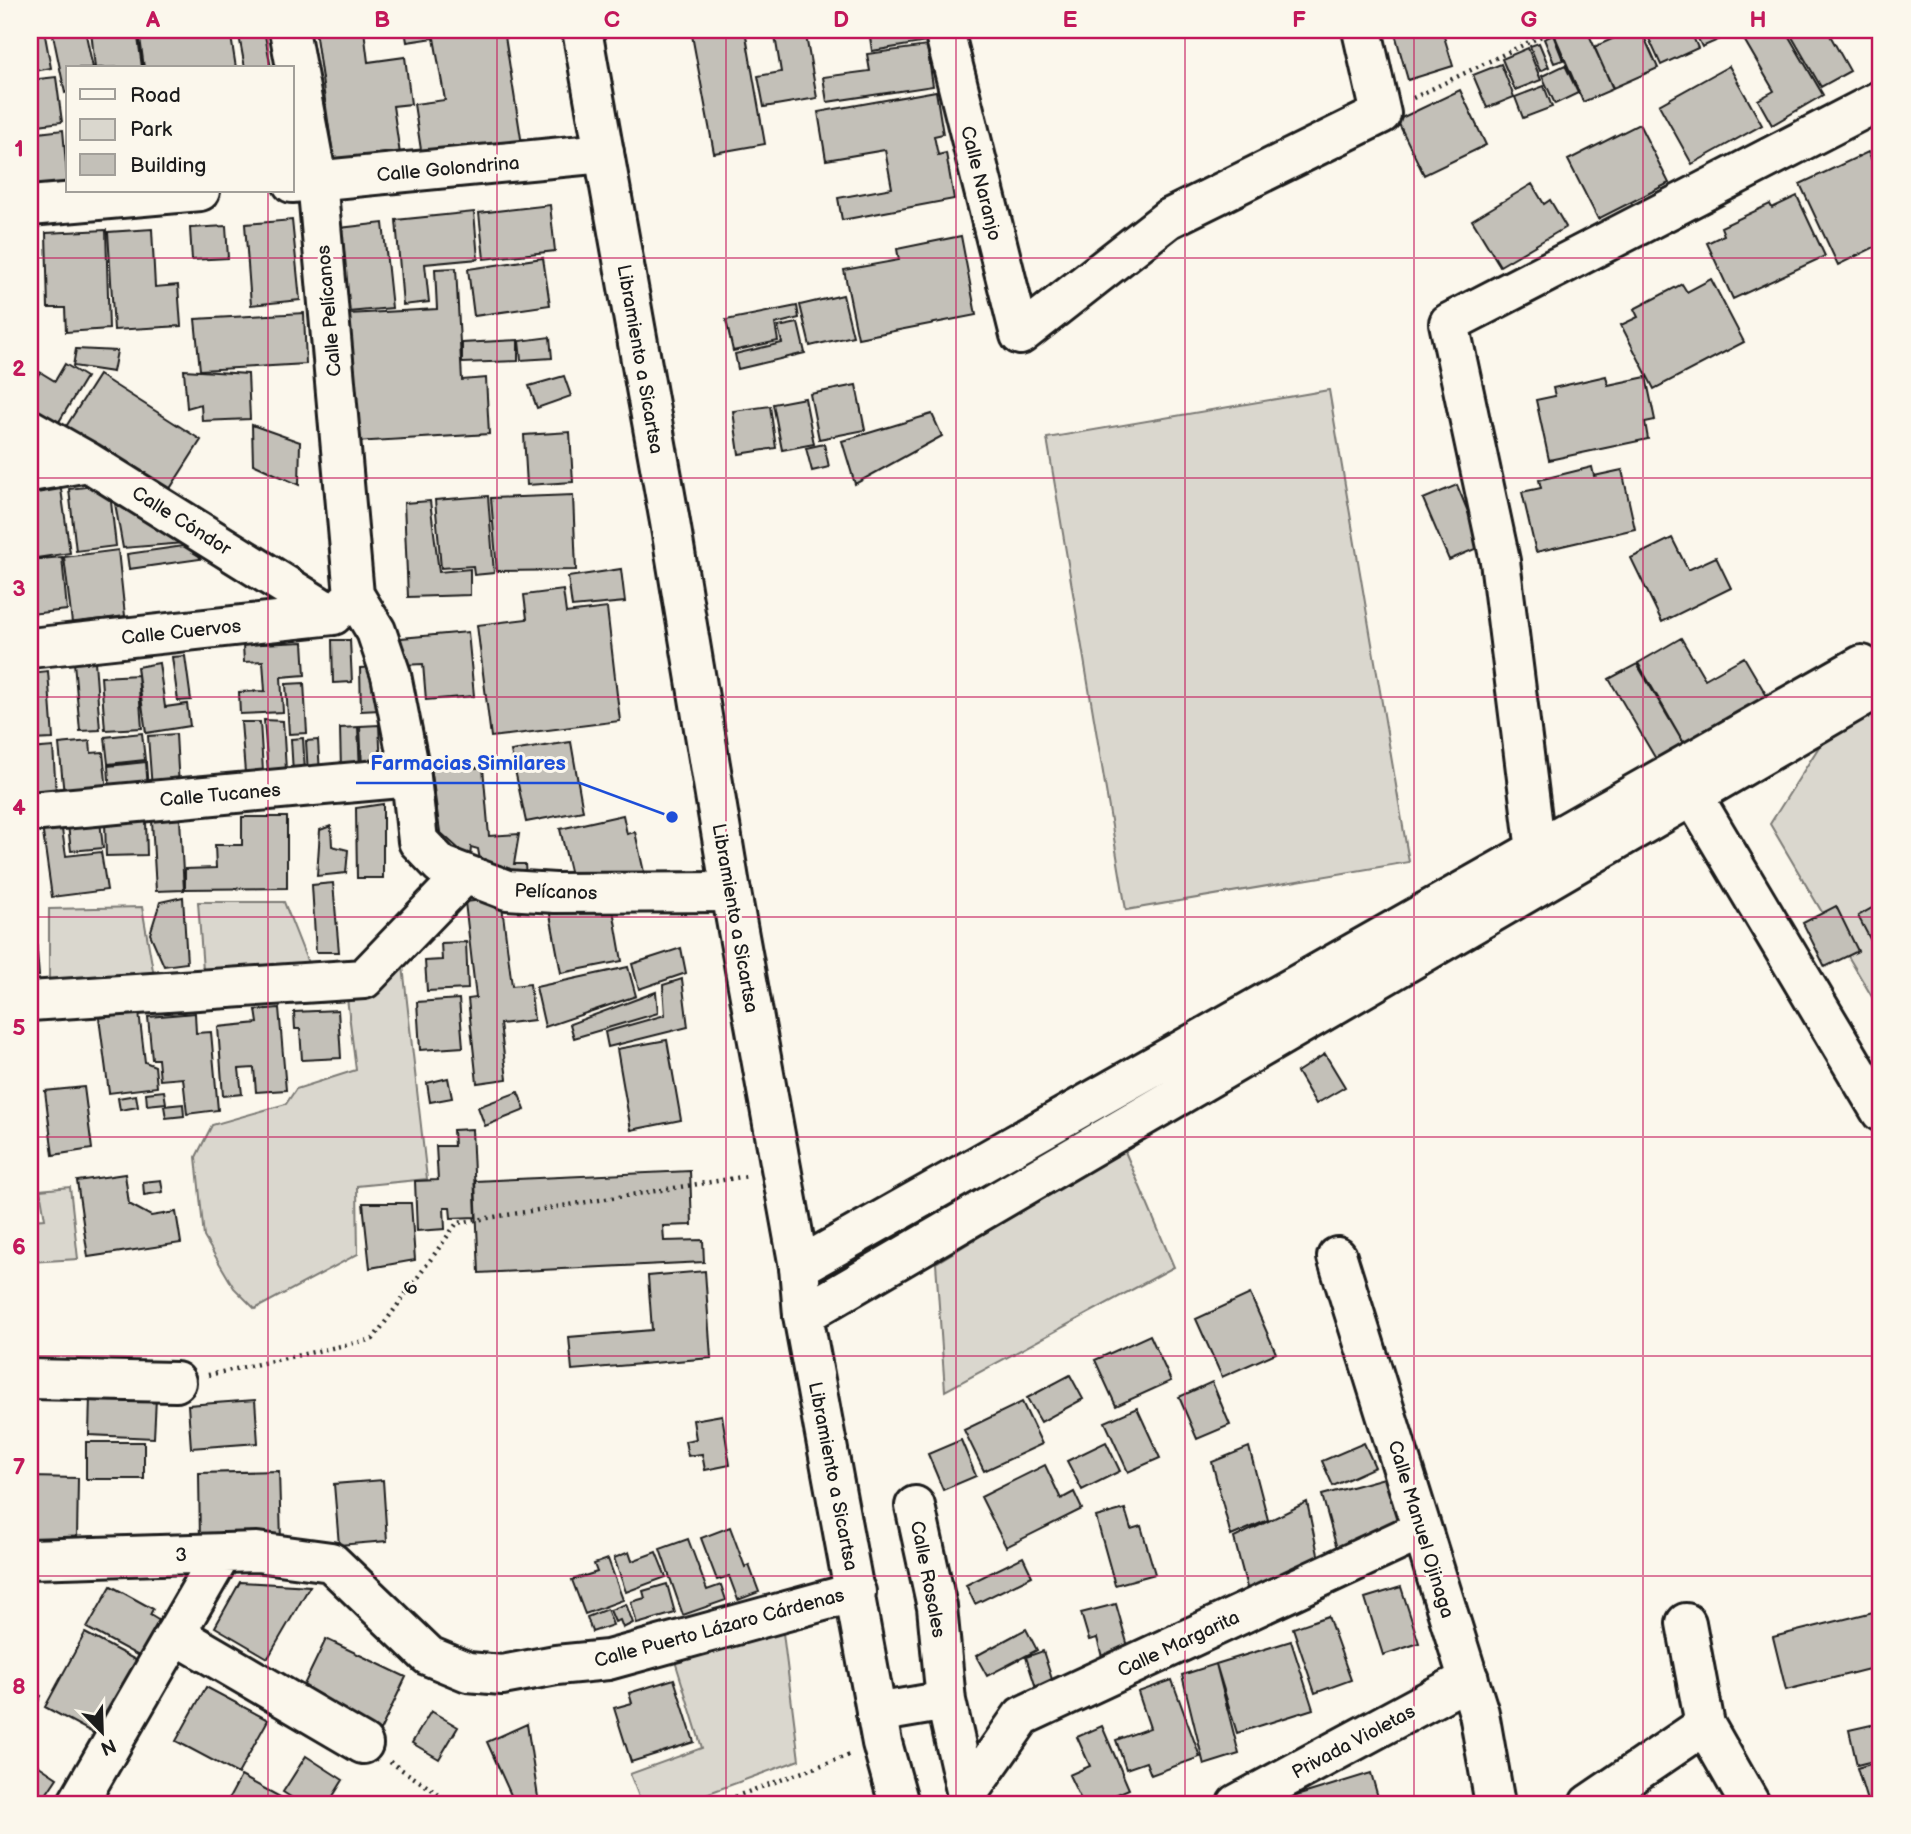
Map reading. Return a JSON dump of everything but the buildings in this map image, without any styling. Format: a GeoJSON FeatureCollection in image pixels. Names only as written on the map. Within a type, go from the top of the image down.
{"type":"FeatureCollection","features":[{"type":"Feature","properties":{"kind":"street","name":"Calle Pelícanos"},"geometry":{"type":"LineString","coordinates":[[289,30],[293,66]]}},
{"type":"Feature","properties":{"kind":"street","name":"Libramiento a Sicartsa"},"geometry":{"type":"LineString","coordinates":[[582,30],[670,522],[731,892],[783,1171],[799,1267],[803,1315],[856,1591],[879,1728],[899,1804]]}},
{"type":"Feature","properties":{"kind":"street","name":"Calle Naranjo"},"geometry":{"type":"LineString","coordinates":[[944,30],[1020,335],[1168,219],[1381,114]]}},
{"type":"Feature","properties":{"kind":"street"},"geometry":{"type":"LineString","coordinates":[[1362,30],[1381,114]]}},
{"type":"Feature","properties":{"kind":"street","name":"Calle Pelícanos"},"geometry":{"type":"LineString","coordinates":[[294,80],[343,605],[376,631],[391,675],[411,777]]}},
{"type":"Feature","properties":{"kind":"street"},"geometry":{"type":"LineString","coordinates":[[1536,851],[1500,561],[1449,323],[1881,100]]}},
{"type":"Feature","properties":{"kind":"street","name":"Calle Golondrina"},"geometry":{"type":"LineString","coordinates":[[304,181],[604,153]]}},
{"type":"Feature","properties":{"kind":"street"},"geometry":{"type":"LineString","coordinates":[[30,206],[189,192]]}},
{"type":"Feature","properties":{"kind":"street","name":"Calle Cóndor"},"geometry":{"type":"LineString","coordinates":[[30,429],[343,605]]}},
{"type":"Feature","properties":{"kind":"street"},"geometry":{"type":"LineString","coordinates":[[30,472],[88,462]]}},
{"type":"Feature","properties":{"kind":"street","name":"Calle Cuervos"},"geometry":{"type":"LineString","coordinates":[[30,648],[343,605]]}},
{"type":"Feature","properties":{"kind":"street"},"geometry":{"type":"LineString","coordinates":[[799,1267],[1862,665],[1879,687],[803,1315]]}},
{"type":"Feature","properties":{"kind":"street","name":"Pelícanos"},"geometry":{"type":"LineString","coordinates":[[411,777],[418,841],[441,865],[507,890],[555,893],[731,892]]}},
{"type":"Feature","properties":{"kind":"street","name":"Calle Tucanes"},"geometry":{"type":"LineString","coordinates":[[30,812],[411,777]]}},
{"type":"Feature","properties":{"kind":"street"},"geometry":{"type":"LineString","coordinates":[[1693,796],[1881,1112]]}},
{"type":"Feature","properties":{"kind":"street"},"geometry":{"type":"LineString","coordinates":[[30,1001],[364,979],[465,874]]}},
{"type":"Feature","properties":{"kind":"street","name":"Calle Manuel Ojinaga"},"geometry":{"type":"LineString","coordinates":[[1336,1257],[1479,1713],[1495,1804]]}},
{"type":"Feature","properties":{"kind":"street"},"geometry":{"type":"LineString","coordinates":[[30,1379],[176,1382]]}},
{"type":"Feature","properties":{"kind":"street","name":"Calle Rosales"},"geometry":{"type":"LineString","coordinates":[[915,1506],[937,1607],[946,1701],[967,1800]]}},
{"type":"Feature","properties":{"kind":"street","name":"Calle Margarita"},"geometry":{"type":"LineString","coordinates":[[967,1800],[1022,1716],[1422,1530]]}},
{"type":"Feature","properties":{"kind":"street","name":"3"},"geometry":{"type":"LineString","coordinates":[[30,1559],[257,1552],[331,1562]]}},
{"type":"Feature","properties":{"kind":"street"},"geometry":{"type":"LineString","coordinates":[[85,1802],[175,1634],[222,1553]]}},
{"type":"Feature","properties":{"kind":"street","name":"Calle Puerto Lázaro Cárdenas"},"geometry":{"type":"LineString","coordinates":[[331,1562],[429,1656],[468,1672],[502,1675],[556,1665],[608,1660],[856,1591]]}},
{"type":"Feature","properties":{"kind":"street"},"geometry":{"type":"LineString","coordinates":[[1686,1623],[1705,1726],[1750,1804]]}},
{"type":"Feature","properties":{"kind":"street"},"geometry":{"type":"LineString","coordinates":[[175,1634],[363,1744]]}},
{"type":"Feature","properties":{"kind":"street","name":"Privada Violetas"},"geometry":{"type":"LineString","coordinates":[[1237,1804],[1469,1679]]}},
{"type":"Feature","properties":{"kind":"street"},"geometry":{"type":"LineString","coordinates":[[879,1728],[946,1701]]}},
{"type":"Feature","properties":{"kind":"street"},"geometry":{"type":"LineString","coordinates":[[1589,1804],[1705,1726]]}},
{"type":"Feature","properties":{"kind":"path"},"geometry":{"type":"LineString","coordinates":[[1381,114],[1553,30]]}},
{"type":"Feature","properties":{"kind":"path","name":"6"},"geometry":{"type":"LineString","coordinates":[[176,1382],[373,1339],[457,1223],[783,1171]]}},
{"type":"Feature","properties":{"kind":"path"},"geometry":{"type":"LineString","coordinates":[[715,1804],[879,1728]]}},
{"type":"Feature","properties":{"kind":"path"},"geometry":{"type":"LineString","coordinates":[[363,1744],[454,1804]]}},
{"type":"Feature","properties":{"kind":"green space"},"geometry":{"type":"Polygon","coordinates":[[[1329,390],[1409,862],[1126,910],[1047,438],[1329,390]]]}},
{"type":"Feature","properties":{"kind":"green space"},"geometry":{"type":"Polygon","coordinates":[[[1881,649],[1881,1012],[1770,824],[1881,649]]]}},
{"type":"Feature","properties":{"kind":"green space"},"geometry":{"type":"Polygon","coordinates":[[[198,902],[284,902],[308,963],[203,970],[198,902]]]}},
{"type":"Feature","properties":{"kind":"green space"},"geometry":{"type":"Polygon","coordinates":[[[142,907],[154,976],[49,981],[49,909],[142,907]]]}},
{"type":"Feature","properties":{"kind":"green space"},"geometry":{"type":"Polygon","coordinates":[[[403,966],[427,1179],[357,1186],[358,1254],[255,1309],[234,1288],[204,1237],[196,1157],[212,1125],[286,1104],[296,1089],[356,1070],[347,998],[403,966]]]}},
{"type":"Feature","properties":{"kind":"green space"},"geometry":{"type":"Polygon","coordinates":[[[1124,1149],[1174,1267],[945,1391],[936,1263],[1124,1149]]]}},
{"type":"Feature","properties":{"kind":"green space"},"geometry":{"type":"Polygon","coordinates":[[[70,1187],[78,1259],[30,1262],[30,1220],[45,1219],[40,1190],[70,1187]]]}},
{"type":"Feature","properties":{"kind":"green space"},"geometry":{"type":"Polygon","coordinates":[[[782,1625],[799,1760],[679,1804],[642,1804],[630,1774],[702,1748],[675,1661],[782,1625]]]}},
{"type":"Feature","properties":{"kind":"place","name":"Farmacias Similares"},"geometry":{"type":"Point","coordinates":[672,817]}}]}
